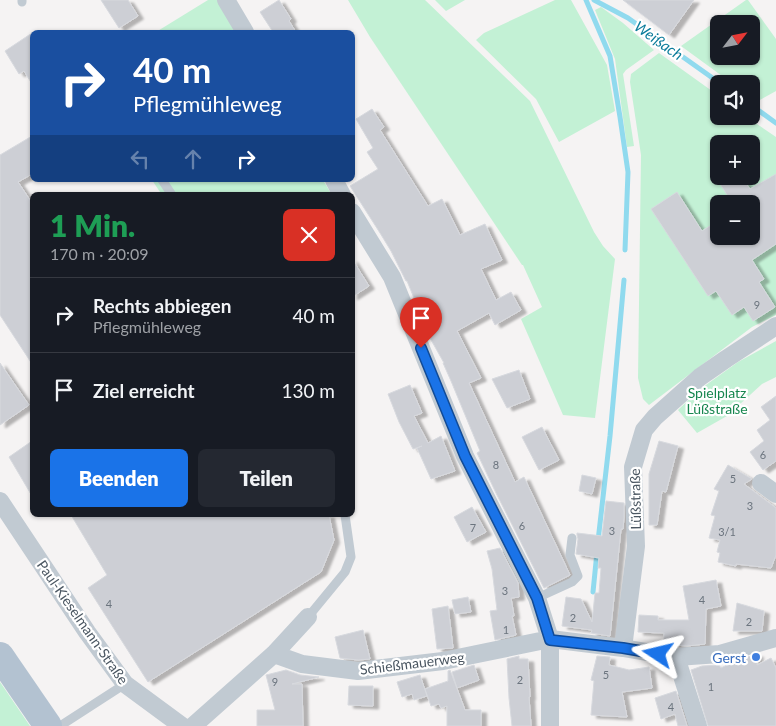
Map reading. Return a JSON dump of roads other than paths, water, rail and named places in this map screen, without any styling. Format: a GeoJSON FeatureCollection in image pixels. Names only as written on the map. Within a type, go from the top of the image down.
{"type":"FeatureCollection","features":[{"type":"Feature","properties":{"kind":"main road"},"geometry":{"type":"LineString","coordinates":[[0,656],[48,726]]}},
{"type":"Feature","properties":{"kind":"street"},"geometry":{"type":"LineString","coordinates":[[226,0],[244,30]]}},
{"type":"Feature","properties":{"kind":"street"},"geometry":{"type":"LineString","coordinates":[[355,217],[392,277],[465,456],[537,598],[550,640],[554,692],[550,726]]}},
{"type":"Feature","properties":{"kind":"street","name":"Lüßstraße"},"geometry":{"type":"LineString","coordinates":[[623,648],[636,546],[633,467],[644,430],[655,417],[700,377],[776,326]]}},
{"type":"Feature","properties":{"kind":"street"},"geometry":{"type":"LineString","coordinates":[[761,483],[776,494]]}},
{"type":"Feature","properties":{"kind":"street","name":"Paul-Kieselmann-Straße"},"geometry":{"type":"LineString","coordinates":[[0,502],[87,632],[125,684],[182,726]]}},
{"type":"Feature","properties":{"kind":"street"},"geometry":{"type":"LineString","coordinates":[[193,726],[274,654],[308,617]]}},
{"type":"Feature","properties":{"kind":"street","name":"Schießmauerweg"},"geometry":{"type":"LineString","coordinates":[[274,654],[302,664],[358,671],[443,662],[550,640],[623,648],[676,657],[720,654],[776,638]]}},
{"type":"Feature","properties":{"kind":"street"},"geometry":{"type":"LineString","coordinates":[[676,657],[698,726]]}},
{"type":"Feature","properties":{"kind":"lane"},"geometry":{"type":"LineString","coordinates":[[308,617],[345,572],[351,557],[345,517]]}},
{"type":"Feature","properties":{"kind":"lane"},"geometry":{"type":"LineString","coordinates":[[537,598],[572,582],[578,576],[570,555],[572,538]]}},
{"type":"Feature","properties":{"kind":"lane"},"geometry":{"type":"LineString","coordinates":[[60,726],[125,684]]}},
{"type":"Feature","properties":{"kind":"waterway"},"geometry":{"type":"LineString","coordinates":[[586,0],[610,56],[620,117],[628,172],[625,250]]}},
{"type":"Feature","properties":{"kind":"waterway","name":"Weißach"},"geometry":{"type":"LineString","coordinates":[[594,0],[628,18],[710,76]]}},
{"type":"Feature","properties":{"kind":"waterway","name":"Weißach"},"geometry":{"type":"LineString","coordinates":[[760,111],[776,123]]}},
{"type":"Feature","properties":{"kind":"waterway"},"geometry":{"type":"LineString","coordinates":[[598,541],[610,436],[624,280]]}},
{"type":"Feature","properties":{"kind":"waterway"},"geometry":{"type":"LineString","coordinates":[[593,592],[597,552]]}},
{"type":"Feature","properties":{"kind":"place","name":"Gerst"},"geometry":{"type":"Point","coordinates":[756,657]}},
{"type":"Feature","properties":{"kind":"park label","name":"Spielplatz Lüßstraße"},"geometry":{"type":"Point","coordinates":[717,400]}}]}
